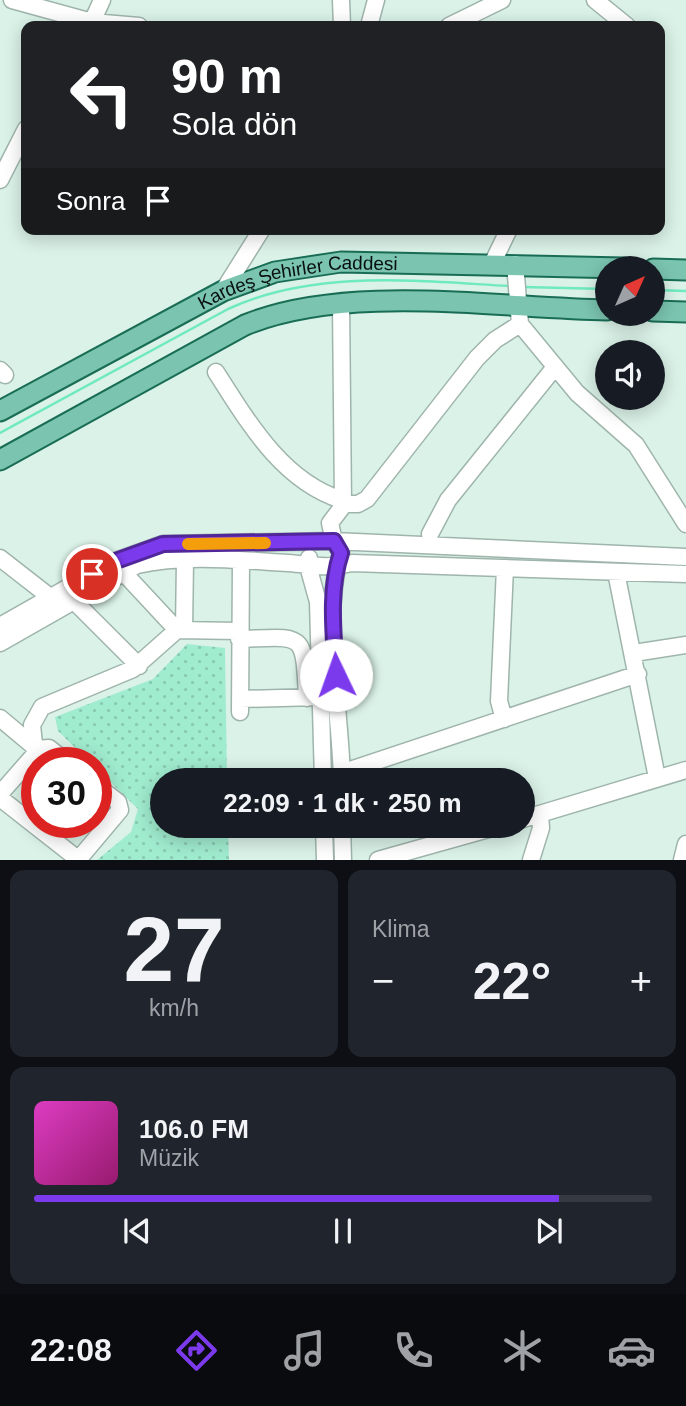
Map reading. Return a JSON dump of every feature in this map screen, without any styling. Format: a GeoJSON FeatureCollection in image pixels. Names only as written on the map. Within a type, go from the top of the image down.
{"type":"FeatureCollection","features":[{"type":"Feature","properties":{"kind":"main road","name":"Kardeş Şehirler Caddesi"},"geometry":{"type":"LineString","coordinates":[[0,411],[223,291],[275,272],[322,264],[595,267]]}},
{"type":"Feature","properties":{"kind":"main road"},"geometry":{"type":"LineString","coordinates":[[665,269],[686,270]]}},
{"type":"Feature","properties":{"kind":"main road","name":"Kardeş Şehirler Caddesi"},"geometry":{"type":"LineString","coordinates":[[0,460],[245,325],[298,307],[341,303],[518,316],[595,311]]}},
{"type":"Feature","properties":{"kind":"main road"},"geometry":{"type":"LineString","coordinates":[[665,311],[686,312]]}},
{"type":"Feature","properties":{"kind":"street"},"geometry":{"type":"LineString","coordinates":[[12,0],[81,21]]}},
{"type":"Feature","properties":{"kind":"street"},"geometry":{"type":"LineString","coordinates":[[85,21],[102,0]]}},
{"type":"Feature","properties":{"kind":"street"},"geometry":{"type":"LineString","coordinates":[[341,0],[342,21]]}},
{"type":"Feature","properties":{"kind":"street"},"geometry":{"type":"LineString","coordinates":[[370,21],[376,0]]}},
{"type":"Feature","properties":{"kind":"street"},"geometry":{"type":"LineString","coordinates":[[459,21],[502,0]]}},
{"type":"Feature","properties":{"kind":"street"},"geometry":{"type":"LineString","coordinates":[[608,4],[623,21]]}},
{"type":"Feature","properties":{"kind":"street"},"geometry":{"type":"LineString","coordinates":[[0,180],[21,139]]}},
{"type":"Feature","properties":{"kind":"street"},"geometry":{"type":"LineString","coordinates":[[223,291],[258,235]]}},
{"type":"Feature","properties":{"kind":"street"},"geometry":{"type":"LineString","coordinates":[[492,264],[506,235]]}},
{"type":"Feature","properties":{"kind":"street"},"geometry":{"type":"LineString","coordinates":[[515,264],[518,316],[577,393],[636,445],[686,524]]}},
{"type":"Feature","properties":{"kind":"street"},"geometry":{"type":"LineString","coordinates":[[341,303],[342,502],[330,523],[334,541],[341,553],[337,566],[333,627],[341,768]]}},
{"type":"Feature","properties":{"kind":"street"},"geometry":{"type":"LineString","coordinates":[[216,372],[257,434],[276,456],[312,487],[342,502],[358,504],[367,499],[477,358],[518,316]]}},
{"type":"Feature","properties":{"kind":"street"},"geometry":{"type":"LineString","coordinates":[[430,534],[448,500],[555,367]]}},
{"type":"Feature","properties":{"kind":"street"},"geometry":{"type":"LineString","coordinates":[[0,626],[113,562],[163,544],[334,541],[686,556]]}},
{"type":"Feature","properties":{"kind":"street"},"geometry":{"type":"LineString","coordinates":[[312,542],[308,566],[318,602],[314,697]]}},
{"type":"Feature","properties":{"kind":"street"},"geometry":{"type":"LineString","coordinates":[[0,558],[50,597]]}},
{"type":"Feature","properties":{"kind":"street"},"geometry":{"type":"LineString","coordinates":[[0,642],[124,572],[160,560],[241,562],[324,569],[352,563],[686,574]]}},
{"type":"Feature","properties":{"kind":"street"},"geometry":{"type":"LineString","coordinates":[[37,747],[32,725],[42,707],[139,666],[180,630],[185,560]]}},
{"type":"Feature","properties":{"kind":"street"},"geometry":{"type":"LineString","coordinates":[[241,562],[240,706],[314,697]]}},
{"type":"Feature","properties":{"kind":"street"},"geometry":{"type":"LineString","coordinates":[[504,719],[499,701],[505,568]]}},
{"type":"Feature","properties":{"kind":"street"},"geometry":{"type":"LineString","coordinates":[[124,572],[180,630],[290,638],[299,642],[305,652],[314,697],[322,768]]}},
{"type":"Feature","properties":{"kind":"street"},"geometry":{"type":"LineString","coordinates":[[616,572],[657,778]]}},
{"type":"Feature","properties":{"kind":"street"},"geometry":{"type":"LineString","coordinates":[[73,600],[139,666]]}},
{"type":"Feature","properties":{"kind":"street"},"geometry":{"type":"LineString","coordinates":[[634,653],[686,645]]}},
{"type":"Feature","properties":{"kind":"street"},"geometry":{"type":"LineString","coordinates":[[367,768],[638,674]]}},
{"type":"Feature","properties":{"kind":"street"},"geometry":{"type":"LineString","coordinates":[[0,718],[36,747]]}},
{"type":"Feature","properties":{"kind":"street"},"geometry":{"type":"LineString","coordinates":[[535,816],[686,770]]}},
{"type":"Feature","properties":{"kind":"street"},"geometry":{"type":"LineString","coordinates":[[21,775],[2,802],[79,860],[97,838]]}},
{"type":"Feature","properties":{"kind":"street"},"geometry":{"type":"LineString","coordinates":[[112,797],[118,802],[120,810],[112,820]]}},
{"type":"Feature","properties":{"kind":"street"},"geometry":{"type":"LineString","coordinates":[[531,860],[541,828],[540,815]]}},
{"type":"Feature","properties":{"kind":"street"},"geometry":{"type":"LineString","coordinates":[[324,838],[325,860]]}},
{"type":"Feature","properties":{"kind":"street"},"geometry":{"type":"LineString","coordinates":[[342,838],[343,860]]}},
{"type":"Feature","properties":{"kind":"street"},"geometry":{"type":"LineString","coordinates":[[378,860],[456,838]]}},
{"type":"Feature","properties":{"kind":"street"},"geometry":{"type":"LineString","coordinates":[[682,860],[686,844]]}},
{"type":"Feature","properties":{"kind":"green space"},"geometry":{"type":"Polygon","coordinates":[[[187,644],[225,648],[227,768],[150,768],[150,838],[228,838],[229,860],[97,860],[131,832],[138,809],[112,784],[112,747],[74,747],[58,731],[55,717],[153,679],[187,644]]]}},
{"type":"Feature","properties":{"kind":"waterway"},"geometry":{"type":"LineString","coordinates":[[0,433],[228,309],[261,296],[296,288],[366,281],[509,286]]}},
{"type":"Feature","properties":{"kind":"waterway"},"geometry":{"type":"LineString","coordinates":[[523,287],[595,289]]}},
{"type":"Feature","properties":{"kind":"waterway"},"geometry":{"type":"LineString","coordinates":[[665,290],[686,291]]}},
{"type":"Feature","properties":{"kind":"slow traffic"},"geometry":{"type":"LineString","coordinates":[[188,544],[265,543]]}},
{"type":"Feature","properties":{"kind":"route"},"geometry":{"type":"LineString","coordinates":[[92,574],[113,562],[163,544],[334,541],[341,553],[337,566],[333,627],[336,675]]}}]}
